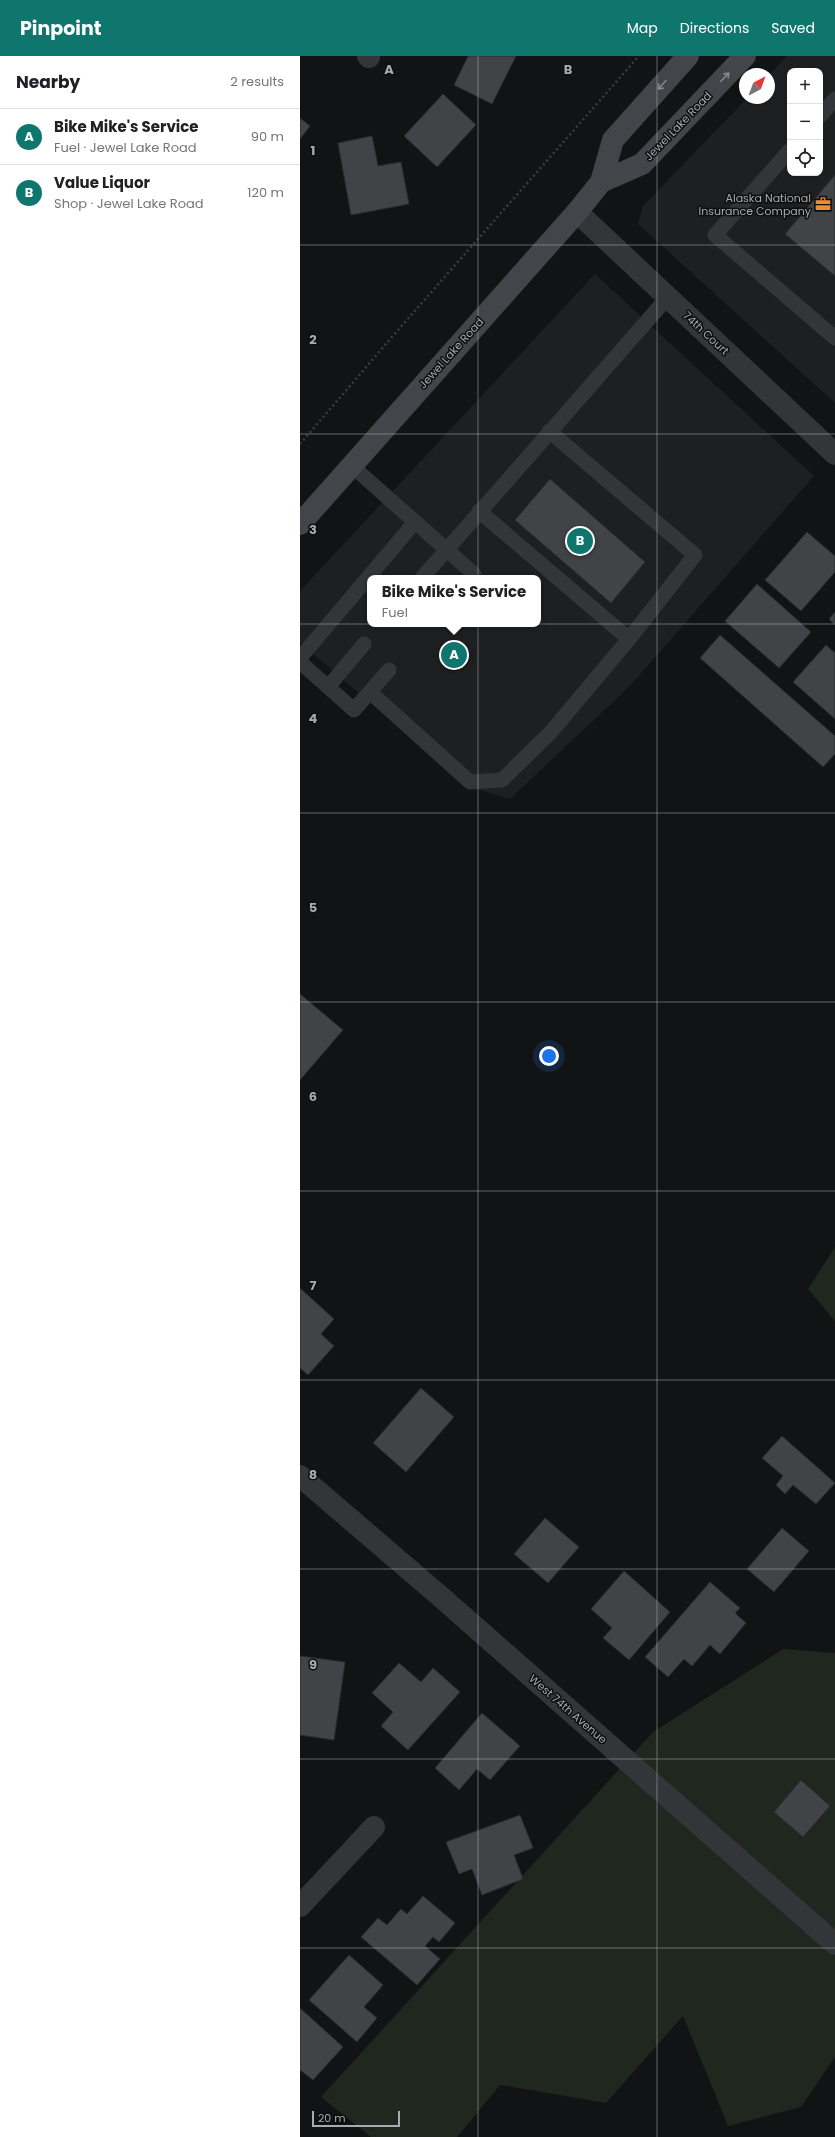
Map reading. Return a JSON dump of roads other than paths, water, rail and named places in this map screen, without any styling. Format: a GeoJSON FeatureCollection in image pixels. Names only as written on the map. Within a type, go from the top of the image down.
{"type":"FeatureCollection","features":[{"type":"Feature","properties":{"kind":"main road","name":"Jewel Lake Road"},"geometry":{"type":"LineString","coordinates":[[300,524],[577,212],[601,182],[613,140],[688,56]]}},
{"type":"Feature","properties":{"kind":"main road","name":"Jewel Lake Road"},"geometry":{"type":"LineString","coordinates":[[601,182],[642,164],[745,56]]}},
{"type":"Feature","properties":{"kind":"street","name":"74th Court"},"geometry":{"type":"LineString","coordinates":[[577,212],[835,454]]}},
{"type":"Feature","properties":{"kind":"street","name":"West 74th Avenue"},"geometry":{"type":"LineString","coordinates":[[300,1476],[441,1597],[835,1944]]}},
{"type":"Feature","properties":{"kind":"street"},"geometry":{"type":"LineString","coordinates":[[300,1906],[374,1827]]}},
{"type":"Feature","properties":{"kind":"lane"},"geometry":{"type":"LineString","coordinates":[[823,113],[835,99]]}},
{"type":"Feature","properties":{"kind":"lane"},"geometry":{"type":"LineString","coordinates":[[787,153],[715,235],[835,338]]}},
{"type":"Feature","properties":{"kind":"lane"},"geometry":{"type":"LineString","coordinates":[[425,575],[549,431],[668,297]]}},
{"type":"Feature","properties":{"kind":"lane"},"geometry":{"type":"LineString","coordinates":[[370,692],[470,782],[502,780],[551,732],[629,639],[695,555],[549,431]]}},
{"type":"Feature","properties":{"kind":"lane"},"geometry":{"type":"LineString","coordinates":[[352,466],[474,574],[473,575]]}},
{"type":"Feature","properties":{"kind":"lane"},"geometry":{"type":"LineString","coordinates":[[479,511],[629,639]]}},
{"type":"Feature","properties":{"kind":"lane"},"geometry":{"type":"LineString","coordinates":[[370,575],[415,522]]}},
{"type":"Feature","properties":{"kind":"lane"},"geometry":{"type":"LineString","coordinates":[[300,658],[367,579]]}},
{"type":"Feature","properties":{"kind":"lane"},"geometry":{"type":"LineString","coordinates":[[328,687],[364,644]]}},
{"type":"Feature","properties":{"kind":"lane"},"geometry":{"type":"LineString","coordinates":[[300,662],[354,710],[389,670]]}},
{"type":"Feature","properties":{"kind":"place","name":"Alaska National Insurance Company"},"geometry":{"type":"Point","coordinates":[823,204]}},
{"type":"Feature","properties":{"kind":"place","name":"Value Liquor"},"geometry":{"type":"Point","coordinates":[580,541]}},
{"type":"Feature","properties":{"kind":"place","name":"Bike Mike's Service"},"geometry":{"type":"Point","coordinates":[454,655]}}]}
